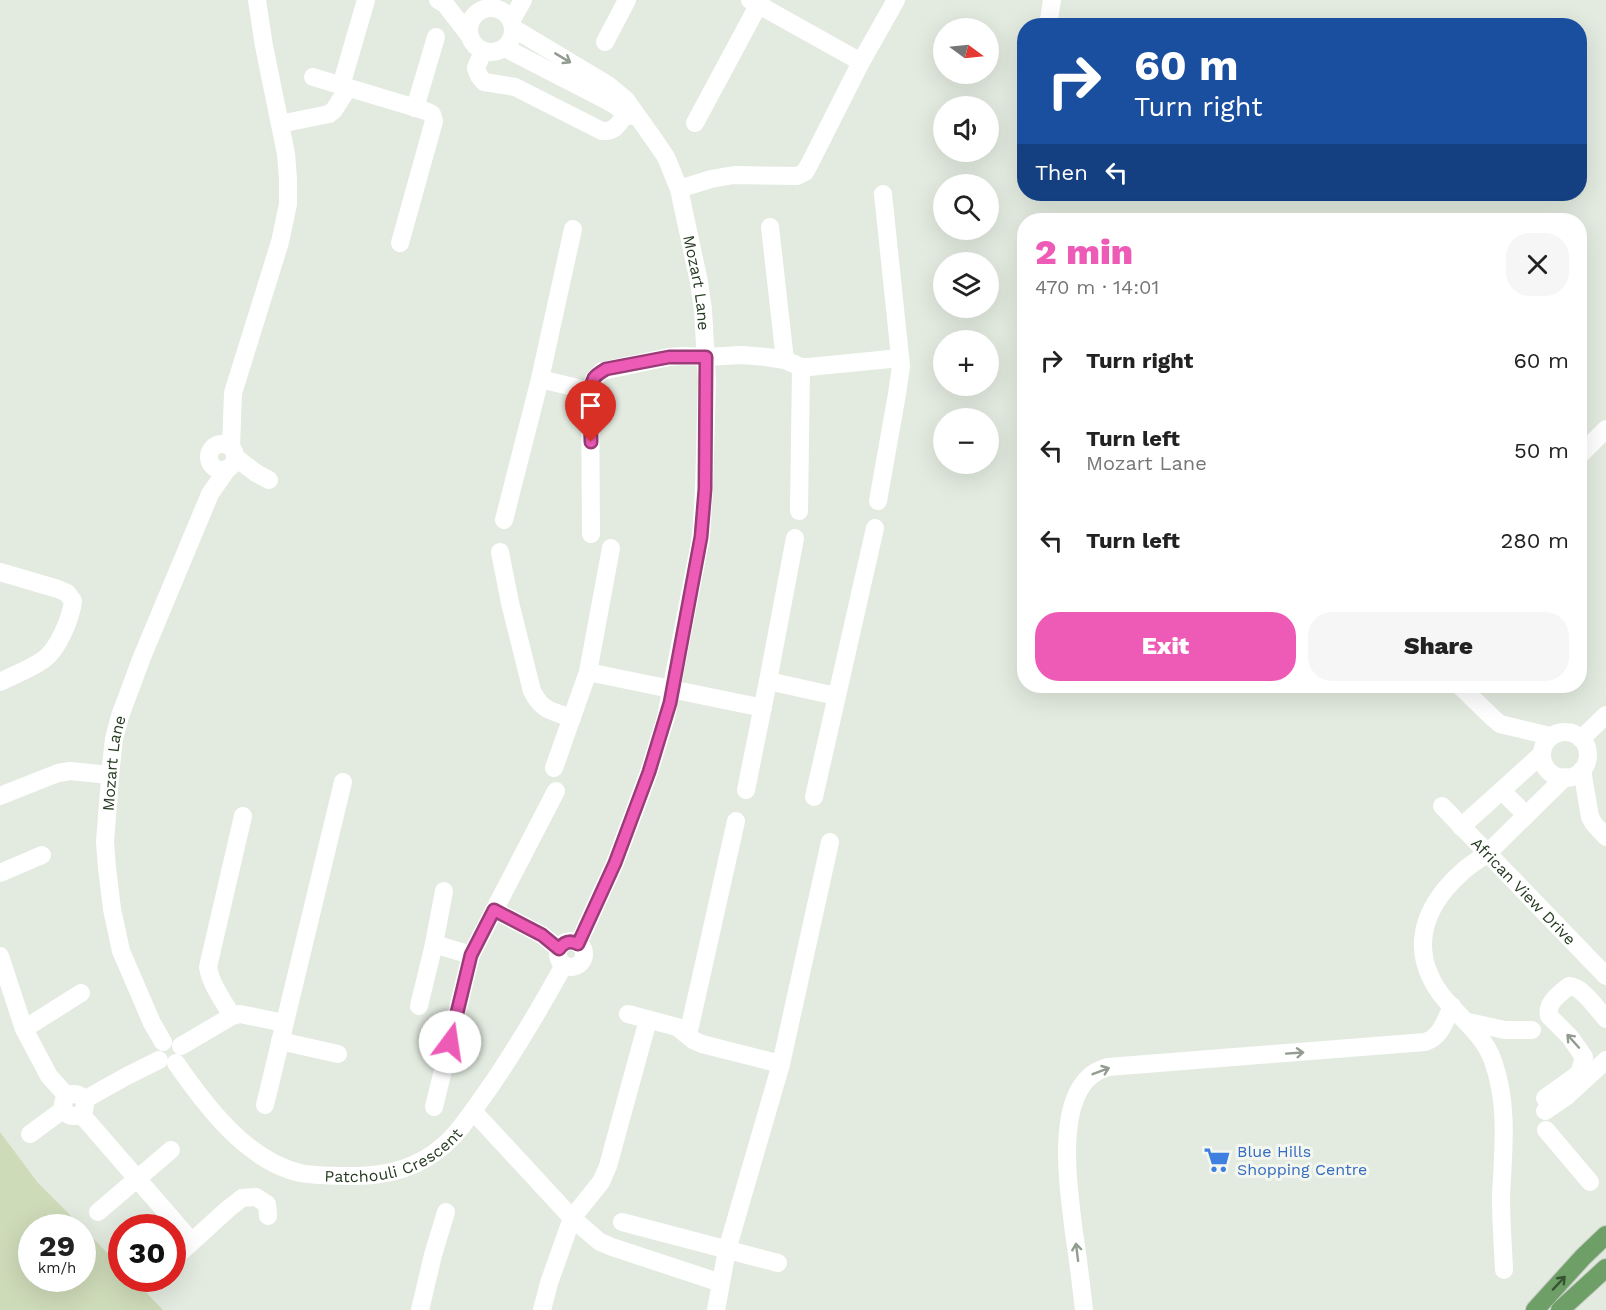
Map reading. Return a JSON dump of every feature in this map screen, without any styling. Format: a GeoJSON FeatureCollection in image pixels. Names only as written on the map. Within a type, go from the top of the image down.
{"type":"FeatureCollection","features":[{"type":"Feature","properties":{"kind":"main road"},"geometry":{"type":"LineString","coordinates":[[1534,1310],[1606,1234]]}},
{"type":"Feature","properties":{"kind":"main road"},"geometry":{"type":"LineString","coordinates":[[1560,1310],[1606,1268]]}},
{"type":"Feature","properties":{"kind":"street"},"geometry":{"type":"LineString","coordinates":[[257,0],[287,166],[287,213],[278,252],[233,393],[233,426],[217,453],[263,477]]}},
{"type":"Feature","properties":{"kind":"street"},"geometry":{"type":"LineString","coordinates":[[280,124],[329,114],[334,110],[345,87],[366,0]]}},
{"type":"Feature","properties":{"kind":"street"},"geometry":{"type":"LineString","coordinates":[[441,2],[477,48],[491,53],[505,48],[510,42],[512,25],[523,0]]}},
{"type":"Feature","properties":{"kind":"street"},"geometry":{"type":"LineString","coordinates":[[604,42],[627,0]]}},
{"type":"Feature","properties":{"kind":"street"},"geometry":{"type":"LineString","coordinates":[[679,189],[734,175],[788,177],[801,175],[809,165],[861,62],[896,0]]}},
{"type":"Feature","properties":{"kind":"street"},"geometry":{"type":"LineString","coordinates":[[1049,18],[1052,0]]}},
{"type":"Feature","properties":{"kind":"street"},"geometry":{"type":"LineString","coordinates":[[441,2],[468,10],[487,6],[507,15],[512,25]]}},
{"type":"Feature","properties":{"kind":"street"},"geometry":{"type":"LineString","coordinates":[[695,123],[756,2],[861,62]]}},
{"type":"Feature","properties":{"kind":"street"},"geometry":{"type":"LineString","coordinates":[[469,35],[471,21],[487,6]]}},
{"type":"Feature","properties":{"kind":"street","name":"Mozart Lane"},"geometry":{"type":"LineString","coordinates":[[512,25],[608,85],[626,100],[633,116],[666,157],[679,189],[700,288],[706,357],[705,489],[701,537],[673,689],[658,745],[603,890],[578,944],[568,942],[561,945],[561,957]]}},
{"type":"Feature","properties":{"kind":"street"},"geometry":{"type":"LineString","coordinates":[[416,108],[436,37]]}},
{"type":"Feature","properties":{"kind":"street","name":"Mozart Lane"},"geometry":{"type":"LineString","coordinates":[[505,48],[633,116]]}},
{"type":"Feature","properties":{"kind":"street"},"geometry":{"type":"LineString","coordinates":[[483,51],[476,68],[484,82],[515,87],[602,131],[609,131],[633,116]]}},
{"type":"Feature","properties":{"kind":"street"},"geometry":{"type":"LineString","coordinates":[[313,77],[432,114],[434,121],[400,243]]}},
{"type":"Feature","properties":{"kind":"street"},"geometry":{"type":"LineString","coordinates":[[878,501],[897,394],[900,358],[883,194]]}},
{"type":"Feature","properties":{"kind":"street"},"geometry":{"type":"LineString","coordinates":[[770,227],[793,364],[799,511]]}},
{"type":"Feature","properties":{"kind":"street"},"geometry":{"type":"LineString","coordinates":[[504,520],[540,378],[573,229]]}},
{"type":"Feature","properties":{"kind":"street"},"geometry":{"type":"LineString","coordinates":[[591,534],[590,391],[594,379],[606,369],[669,357],[750,355],[815,367],[900,358]]}},
{"type":"Feature","properties":{"kind":"street"},"geometry":{"type":"LineString","coordinates":[[540,378],[590,391]]}},
{"type":"Feature","properties":{"kind":"street"},"geometry":{"type":"LineString","coordinates":[[1587,448],[1606,429]]}},
{"type":"Feature","properties":{"kind":"street","name":"Mozart Lane"},"geometry":{"type":"LineString","coordinates":[[170,1053],[152,1023],[121,951],[114,922],[105,842],[110,775],[114,740],[123,709],[151,634],[210,494],[217,453]]}},
{"type":"Feature","properties":{"kind":"street"},"geometry":{"type":"LineString","coordinates":[[814,797],[875,528]]}},
{"type":"Feature","properties":{"kind":"street"},"geometry":{"type":"LineString","coordinates":[[746,790],[795,538]]}},
{"type":"Feature","properties":{"kind":"street"},"geometry":{"type":"LineString","coordinates":[[554,768],[588,672],[611,548]]}},
{"type":"Feature","properties":{"kind":"street"},"geometry":{"type":"LineString","coordinates":[[500,552],[532,691],[542,706],[572,718]]}},
{"type":"Feature","properties":{"kind":"street"},"geometry":{"type":"LineString","coordinates":[[0,572],[58,589],[73,601],[71,614],[54,649],[44,660],[0,682]]}},
{"type":"Feature","properties":{"kind":"street"},"geometry":{"type":"LineString","coordinates":[[588,672],[763,708]]}},
{"type":"Feature","properties":{"kind":"street"},"geometry":{"type":"LineString","coordinates":[[768,681],[836,696]]}},
{"type":"Feature","properties":{"kind":"street"},"geometry":{"type":"LineString","coordinates":[[1467,693],[1500,724],[1550,736]]}},
{"type":"Feature","properties":{"kind":"street"},"geometry":{"type":"LineString","coordinates":[[1581,739],[1606,715]]}},
{"type":"Feature","properties":{"kind":"street"},"geometry":{"type":"LineString","coordinates":[[1504,1270],[1501,1216],[1504,1146],[1499,1080],[1489,1050],[1480,1036],[1436,987],[1427,969],[1423,951],[1425,927],[1439,895],[1462,871],[1487,854],[1526,815],[1586,764],[1587,749],[1581,739],[1564,731],[1550,736],[1545,742],[1542,754],[1548,771],[1554,775],[1574,774]]}},
{"type":"Feature","properties":{"kind":"street"},"geometry":{"type":"LineString","coordinates":[[1461,827],[1542,754]]}},
{"type":"Feature","properties":{"kind":"street"},"geometry":{"type":"LineString","coordinates":[[0,796],[58,773],[70,771],[110,775]]}},
{"type":"Feature","properties":{"kind":"street"},"geometry":{"type":"LineString","coordinates":[[1574,774],[1590,817],[1606,837]]}},
{"type":"Feature","properties":{"kind":"street"},"geometry":{"type":"LineString","coordinates":[[265,1105],[343,782]]}},
{"type":"Feature","properties":{"kind":"street"},"geometry":{"type":"LineString","coordinates":[[434,1107],[471,955],[556,791]]}},
{"type":"Feature","properties":{"kind":"street"},"geometry":{"type":"LineString","coordinates":[[1502,791],[1526,815]]}},
{"type":"Feature","properties":{"kind":"street","name":"African View Drive"},"geometry":{"type":"LineString","coordinates":[[1442,806],[1606,976]]}},
{"type":"Feature","properties":{"kind":"street"},"geometry":{"type":"LineString","coordinates":[[232,1016],[212,982],[208,967],[243,816]]}},
{"type":"Feature","properties":{"kind":"street"},"geometry":{"type":"LineString","coordinates":[[688,1035],[736,821]]}},
{"type":"Feature","properties":{"kind":"street"},"geometry":{"type":"LineString","coordinates":[[716,1310],[727,1250],[780,1064],[830,842]]}},
{"type":"Feature","properties":{"kind":"street"},"geometry":{"type":"LineString","coordinates":[[0,873],[42,855]]}},
{"type":"Feature","properties":{"kind":"street"},"geometry":{"type":"LineString","coordinates":[[419,1006],[444,891]]}},
{"type":"Feature","properties":{"kind":"street"},"geometry":{"type":"LineString","coordinates":[[494,910],[542,935],[561,957]]}},
{"type":"Feature","properties":{"kind":"street"},"geometry":{"type":"LineString","coordinates":[[434,944],[471,955]]}},
{"type":"Feature","properties":{"kind":"street"},"geometry":{"type":"LineString","coordinates":[[0,956],[24,1029],[49,1076],[192,1242]]}},
{"type":"Feature","properties":{"kind":"street","name":"Patchouli Crescent"},"geometry":{"type":"LineString","coordinates":[[170,1053],[204,1100],[235,1135],[249,1148],[268,1160],[299,1173],[316,1175],[371,1176],[389,1173],[433,1154],[443,1146],[473,1111],[517,1048],[561,957]]}},
{"type":"Feature","properties":{"kind":"street"},"geometry":{"type":"LineString","coordinates":[[1606,1019],[1574,986],[1569,986],[1554,1000],[1549,1007],[1549,1016],[1570,1037],[1584,1057],[1577,1075],[1545,1104],[1567,1096],[1606,1060]]}},
{"type":"Feature","properties":{"kind":"street"},"geometry":{"type":"LineString","coordinates":[[24,1029],[81,993]]}},
{"type":"Feature","properties":{"kind":"street"},"geometry":{"type":"LineString","coordinates":[[1084,1310],[1071,1206],[1067,1133],[1077,1094],[1093,1073],[1108,1067],[1425,1042],[1432,1040],[1439,1033],[1452,1006]]}},
{"type":"Feature","properties":{"kind":"street"},"geometry":{"type":"LineString","coordinates":[[30,1134],[74,1105],[170,1053],[232,1016],[240,1014],[338,1054]]}},
{"type":"Feature","properties":{"kind":"street"},"geometry":{"type":"LineString","coordinates":[[628,1014],[677,1027],[702,1044],[780,1064]]}},
{"type":"Feature","properties":{"kind":"street"},"geometry":{"type":"LineString","coordinates":[[542,1310],[549,1283],[573,1218],[601,1182],[606,1171],[648,1020]]}},
{"type":"Feature","properties":{"kind":"street"},"geometry":{"type":"LineString","coordinates":[[1468,1022],[1505,1030],[1532,1030]]}},
{"type":"Feature","properties":{"kind":"street"},"geometry":{"type":"LineString","coordinates":[[473,1111],[573,1218],[600,1242],[721,1282]]}},
{"type":"Feature","properties":{"kind":"street"},"geometry":{"type":"LineString","coordinates":[[1546,1130],[1590,1182]]}},
{"type":"Feature","properties":{"kind":"street"},"geometry":{"type":"LineString","coordinates":[[98,1212],[171,1150]]}},
{"type":"Feature","properties":{"kind":"street"},"geometry":{"type":"LineString","coordinates":[[186,1247],[242,1198],[256,1197],[267,1204],[268,1216]]}},
{"type":"Feature","properties":{"kind":"street"},"geometry":{"type":"LineString","coordinates":[[420,1310],[446,1212]]}},
{"type":"Feature","properties":{"kind":"street"},"geometry":{"type":"LineString","coordinates":[[622,1222],[778,1263]]}},
{"type":"Feature","properties":{"kind":"green space"},"geometry":{"type":"Polygon","coordinates":[[[0,1132],[38,1183],[69,1214],[18,1214],[18,1292],[96,1292],[96,1241],[108,1254],[108,1292],[146,1292],[163,1310],[0,1310],[0,1132]]]}},
{"type":"Feature","properties":{"kind":"place","name":"Blue Hills Shopping Centre"},"geometry":{"type":"Point","coordinates":[1217,1160]}},
{"type":"Feature","properties":{"kind":"route"},"geometry":{"type":"LineString","coordinates":[[450,1042],[471,955],[494,910],[542,935],[559,949],[561,945],[568,942],[578,944],[622,845],[649,772],[666,717],[701,537],[704,506],[706,357],[669,357],[602,371],[594,379],[590,391],[591,442]]}}]}
